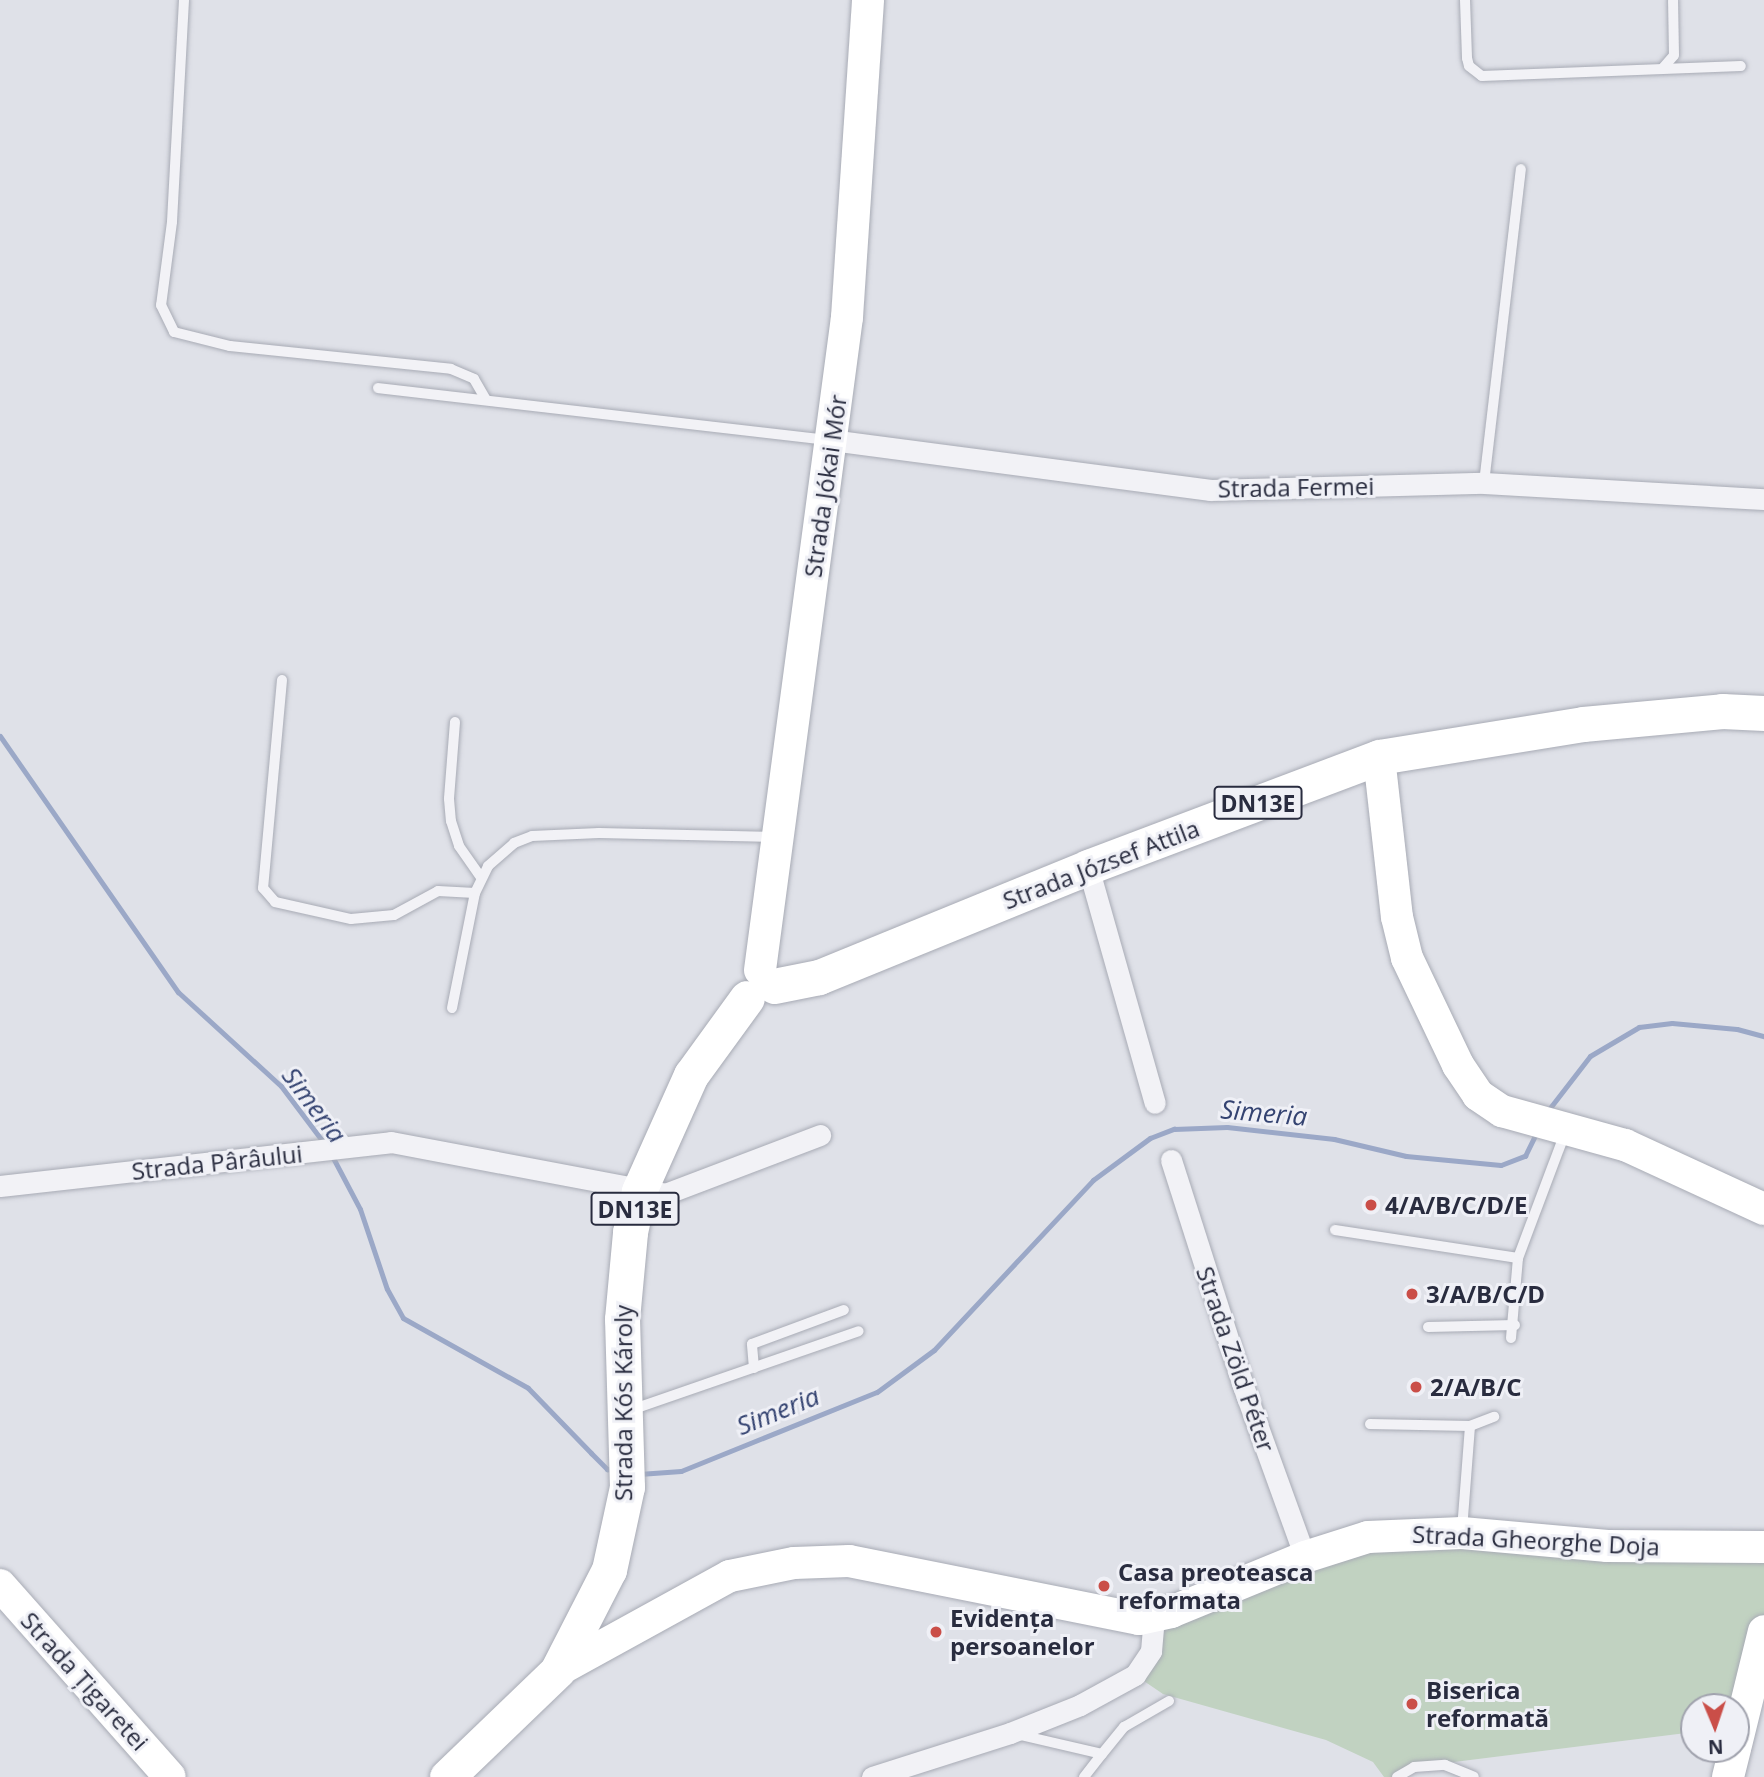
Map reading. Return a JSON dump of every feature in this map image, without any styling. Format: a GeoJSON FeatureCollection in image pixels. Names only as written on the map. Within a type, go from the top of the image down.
{"type":"FeatureCollection","features":[{"type":"Feature","properties":{"kind":"main road","name":"Strada József Attila"},"geometry":{"type":"LineString","coordinates":[[760,984],[819,977],[1088,867],[1379,757],[1583,724],[1722,711],[1764,713]]}},
{"type":"Feature","properties":{"kind":"main road","name":"Strada Kós Károly"},"geometry":{"type":"LineString","coordinates":[[447,1777],[522,1710],[557,1671],[609,1570],[626,1487],[628,1449],[624,1285],[639,1191],[691,1075],[760,984]]}},
{"type":"Feature","properties":{"kind":"street","name":"Strada Jókai Mór"},"geometry":{"type":"LineString","coordinates":[[760,984],[831,440],[857,204],[868,0]]}},
{"type":"Feature","properties":{"kind":"street","name":"Strada Fermei"},"geometry":{"type":"LineString","coordinates":[[831,440],[1210,490],[1484,483],[1764,499]]}},
{"type":"Feature","properties":{"kind":"street"},"geometry":{"type":"LineString","coordinates":[[1379,757],[1397,917],[1407,958],[1470,1085],[1490,1105],[1524,1118],[1625,1145],[1764,1209]]}},
{"type":"Feature","properties":{"kind":"street"},"geometry":{"type":"LineString","coordinates":[[1088,867],[1155,1103]]}},
{"type":"Feature","properties":{"kind":"street","name":"Strada Pârâului"},"geometry":{"type":"LineString","coordinates":[[0,1186],[366,1143],[422,1146],[665,1194],[686,1189],[820,1135]]}},
{"type":"Feature","properties":{"kind":"street","name":"Strada Zöld Péter"},"geometry":{"type":"LineString","coordinates":[[1171,1160],[1242,1383],[1305,1557]]}},
{"type":"Feature","properties":{"kind":"street","name":"Strada Gheorghe Doja"},"geometry":{"type":"LineString","coordinates":[[557,1671],[730,1576],[813,1561],[849,1561],[1107,1616],[1154,1618],[1305,1557],[1368,1537],[1462,1533],[1607,1546],[1764,1547]]}},
{"type":"Feature","properties":{"kind":"street","name":"Strada Țigaretei"},"geometry":{"type":"LineString","coordinates":[[0,1585],[170,1777]]}},
{"type":"Feature","properties":{"kind":"street"},"geometry":{"type":"LineString","coordinates":[[875,1777],[1010,1733],[1080,1705],[1135,1675],[1151,1651],[1154,1618]]}},
{"type":"Feature","properties":{"kind":"street"},"geometry":{"type":"LineString","coordinates":[[1748,1693],[1764,1631]]}},
{"type":"Feature","properties":{"kind":"lane"},"geometry":{"type":"LineString","coordinates":[[184,0],[172,222],[161,305],[173,332],[230,345],[451,369],[474,379],[486,400]]}},
{"type":"Feature","properties":{"kind":"lane"},"geometry":{"type":"LineString","coordinates":[[1465,0],[1467,58],[1469,66],[1482,76],[1741,66]]}},
{"type":"Feature","properties":{"kind":"lane"},"geometry":{"type":"LineString","coordinates":[[1662,69],[1674,55],[1673,0]]}},
{"type":"Feature","properties":{"kind":"lane"},"geometry":{"type":"LineString","coordinates":[[1484,483],[1521,169]]}},
{"type":"Feature","properties":{"kind":"lane"},"geometry":{"type":"LineString","coordinates":[[378,388],[831,440]]}},
{"type":"Feature","properties":{"kind":"lane"},"geometry":{"type":"LineString","coordinates":[[282,680],[263,888],[275,902],[351,919],[394,915],[438,891],[475,893]]}},
{"type":"Feature","properties":{"kind":"lane"},"geometry":{"type":"LineString","coordinates":[[456,722],[449,799],[451,821],[458,846],[481,877]]}},
{"type":"Feature","properties":{"kind":"lane"},"geometry":{"type":"LineString","coordinates":[[452,1008],[475,893],[481,877],[514,843],[533,836],[600,833],[780,837]]}},
{"type":"Feature","properties":{"kind":"lane"},"geometry":{"type":"LineString","coordinates":[[1511,1338],[1515,1325],[1518,1258],[1555,1147],[1566,1130]]}},
{"type":"Feature","properties":{"kind":"lane"},"geometry":{"type":"LineString","coordinates":[[1335,1230],[1518,1258]]}},
{"type":"Feature","properties":{"kind":"lane"},"geometry":{"type":"LineString","coordinates":[[754,1368],[752,1344],[844,1310]]}},
{"type":"Feature","properties":{"kind":"lane"},"geometry":{"type":"LineString","coordinates":[[1428,1327],[1515,1325]]}},
{"type":"Feature","properties":{"kind":"lane"},"geometry":{"type":"LineString","coordinates":[[626,1412],[859,1331]]}},
{"type":"Feature","properties":{"kind":"lane"},"geometry":{"type":"LineString","coordinates":[[1370,1424],[1470,1426],[1494,1417]]}},
{"type":"Feature","properties":{"kind":"lane"},"geometry":{"type":"LineString","coordinates":[[1462,1533],[1470,1426]]}},
{"type":"Feature","properties":{"kind":"lane"},"geometry":{"type":"LineString","coordinates":[[1084,1777],[1124,1727],[1169,1701]]}},
{"type":"Feature","properties":{"kind":"lane"},"geometry":{"type":"LineString","coordinates":[[1010,1733],[1102,1754]]}},
{"type":"Feature","properties":{"kind":"lane"},"geometry":{"type":"LineString","coordinates":[[1397,1777],[1414,1767],[1445,1765],[1474,1777]]}},
{"type":"Feature","properties":{"kind":"green space"},"geometry":{"type":"Polygon","coordinates":[[[1345,1543],[1764,1547],[1764,1631],[1741,1693],[1680,1693],[1680,1734],[1414,1767],[1397,1777],[1384,1777],[1373,1762],[1326,1740],[1163,1694],[1135,1675],[1154,1618],[1345,1543]]]}},
{"type":"Feature","properties":{"kind":"waterway","name":"Simeria"},"geometry":{"type":"LineString","coordinates":[[0,736],[178,992],[281,1086],[324,1143]]}},
{"type":"Feature","properties":{"kind":"waterway","name":"Simeria"},"geometry":{"type":"LineString","coordinates":[[1546,1113],[1590,1056],[1639,1027],[1672,1023],[1737,1029],[1764,1036]]}},
{"type":"Feature","properties":{"kind":"waterway","name":"Simeria"},"geometry":{"type":"LineString","coordinates":[[639,1474],[681,1471],[877,1392],[934,1350],[1093,1180],[1150,1138],[1174,1129],[1227,1127],[1334,1139],[1406,1156],[1501,1165],[1525,1156],[1537,1131]]}},
{"type":"Feature","properties":{"kind":"waterway","name":"Simeria"},"geometry":{"type":"LineString","coordinates":[[331,1154],[360,1209],[387,1289],[403,1318],[528,1388],[607,1469],[616,1470]]}},
{"type":"Feature","properties":{"kind":"place","name":"4/A/B/C/D/E"},"geometry":{"type":"Point","coordinates":[1371,1205]}},
{"type":"Feature","properties":{"kind":"place","name":"3/A/B/C/D"},"geometry":{"type":"Point","coordinates":[1412,1294]}},
{"type":"Feature","properties":{"kind":"place","name":"2/A/B/C"},"geometry":{"type":"Point","coordinates":[1416,1387]}},
{"type":"Feature","properties":{"kind":"place","name":"Casa preoteasca reformata"},"geometry":{"type":"Point","coordinates":[1104,1586]}},
{"type":"Feature","properties":{"kind":"place","name":"Evidența persoanelor"},"geometry":{"type":"Point","coordinates":[936,1632]}},
{"type":"Feature","properties":{"kind":"place","name":"Biserica reformată"},"geometry":{"type":"Point","coordinates":[1412,1704]}}]}
